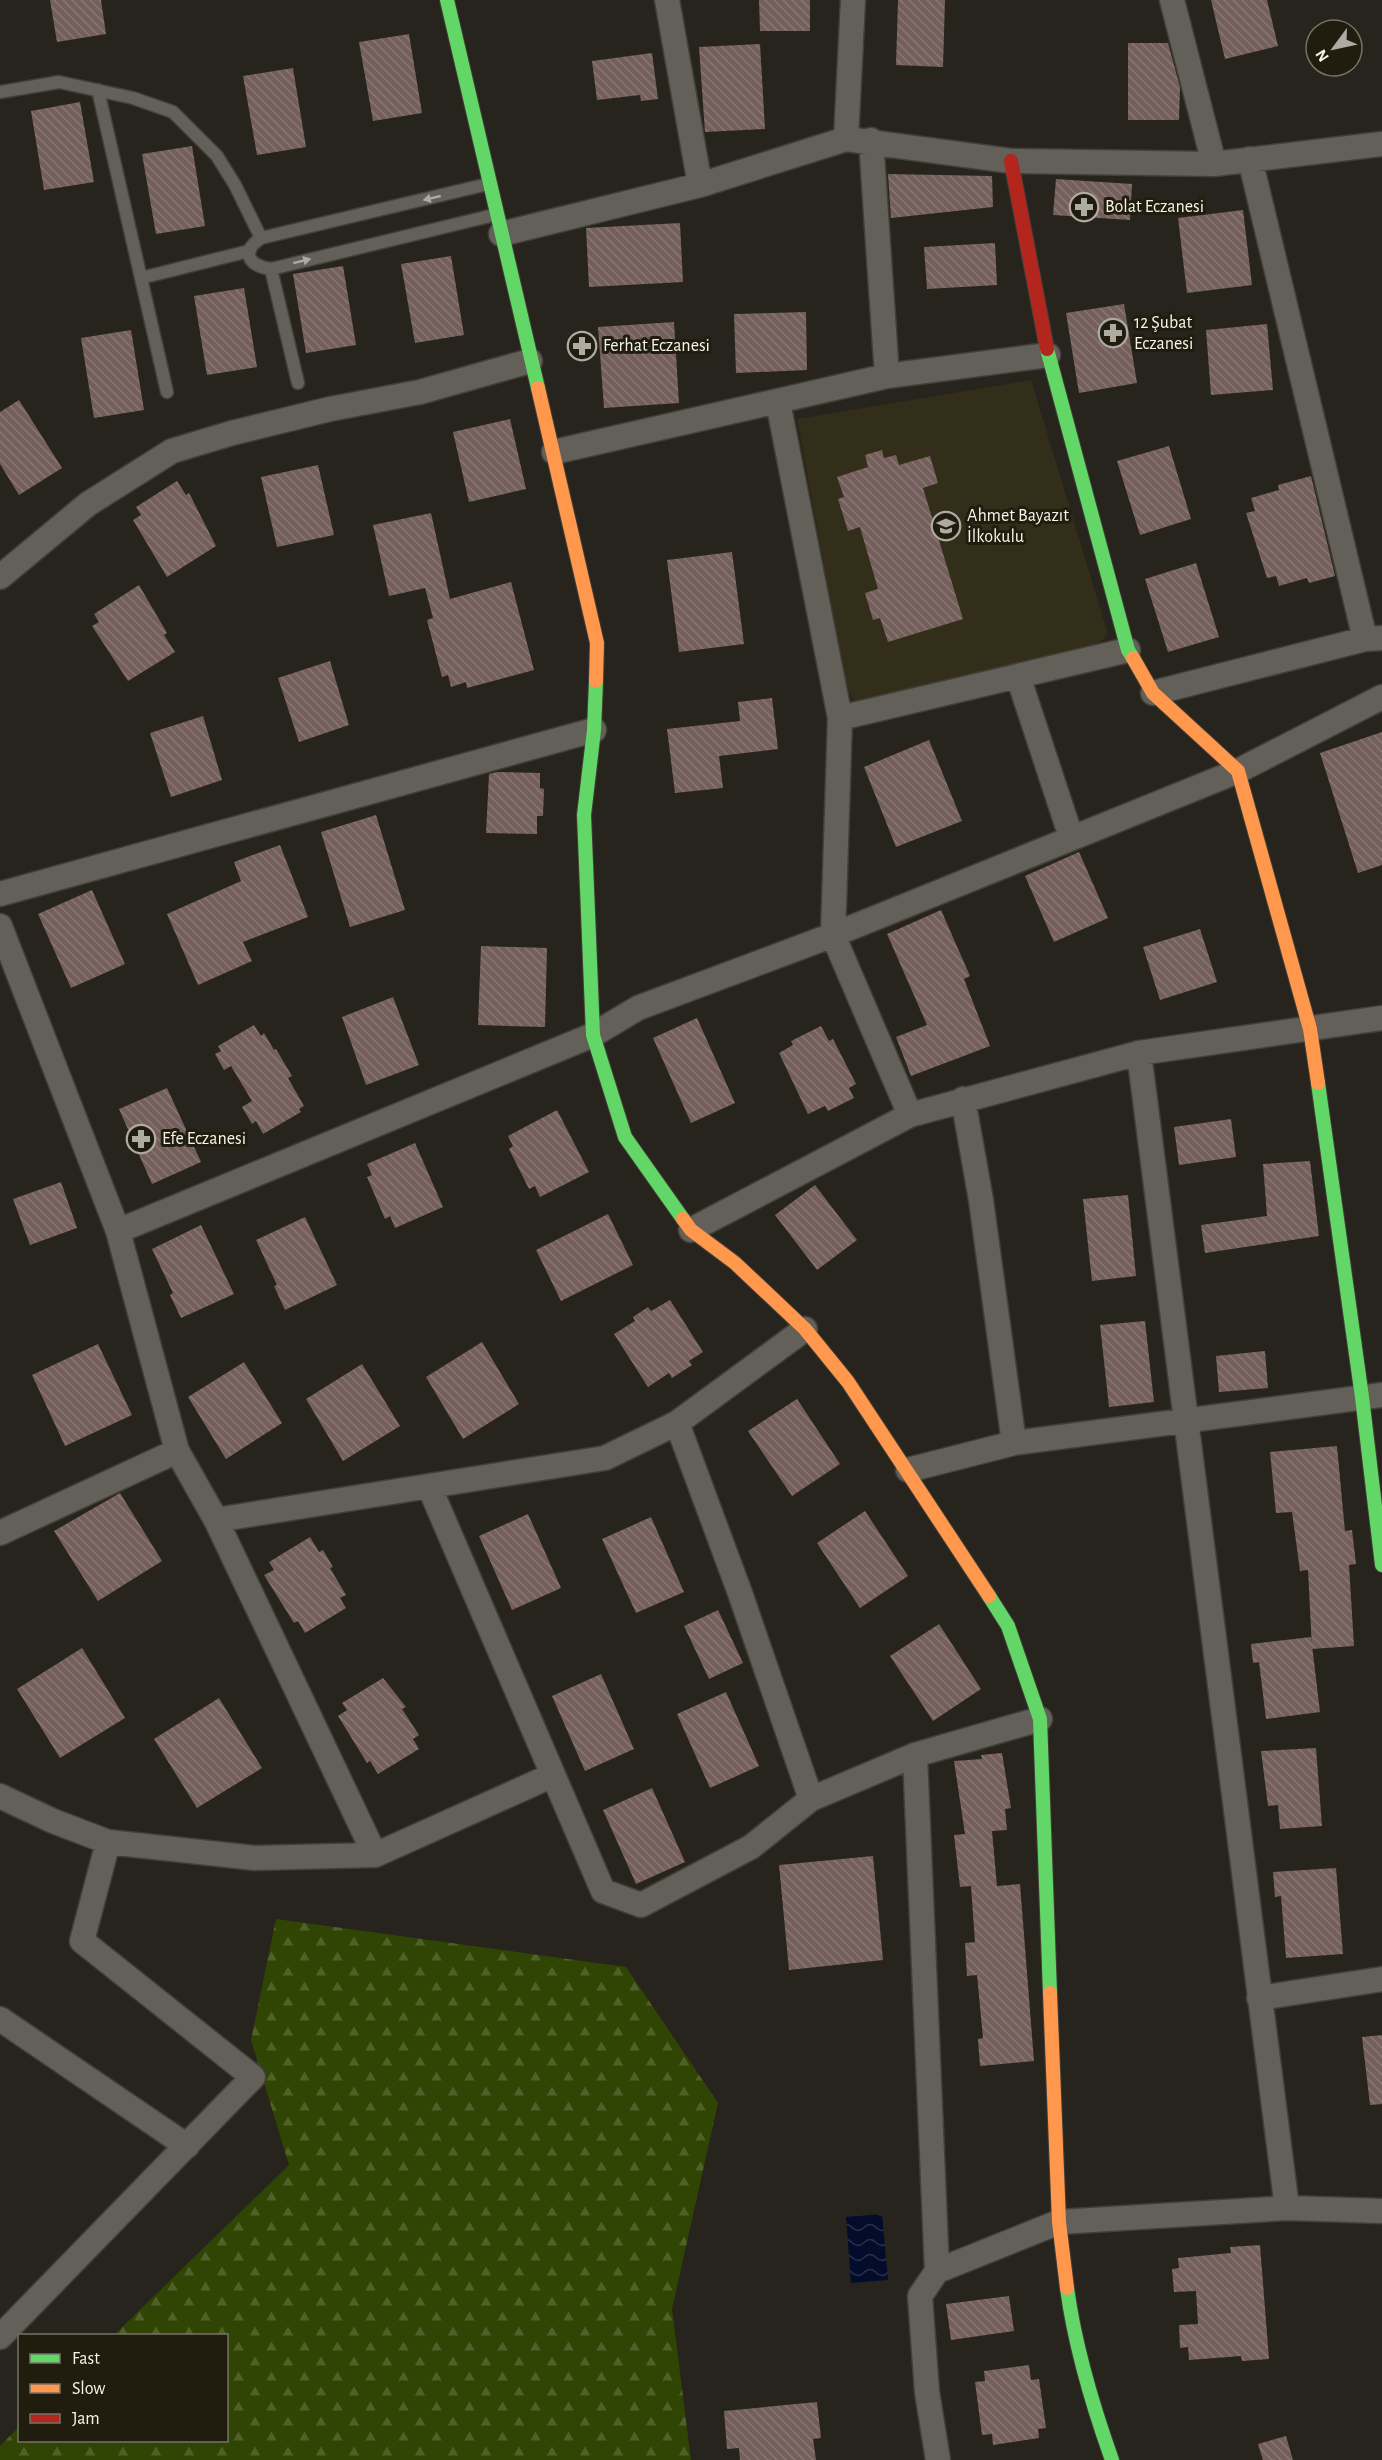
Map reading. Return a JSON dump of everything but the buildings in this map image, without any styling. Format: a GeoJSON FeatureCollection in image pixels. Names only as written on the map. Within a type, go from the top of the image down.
{"type":"FeatureCollection","features":[{"type":"Feature","properties":{"kind":"street"},"geometry":{"type":"LineString","coordinates":[[447,0],[597,643],[594,730],[584,815],[593,1035],[625,1137],[692,1230],[735,1263],[805,1329],[848,1382],[908,1470],[1008,1626],[1040,1719],[1059,2222],[1072,2326],[1094,2410],[1112,2460]]}},
{"type":"Feature","properties":{"kind":"street"},"geometry":{"type":"LineString","coordinates":[[666,0],[700,185]]}},
{"type":"Feature","properties":{"kind":"street"},"geometry":{"type":"LineString","coordinates":[[846,139],[853,0]]}},
{"type":"Feature","properties":{"kind":"street"},"geometry":{"type":"LineString","coordinates":[[1172,0],[1214,164]]}},
{"type":"Feature","properties":{"kind":"street"},"geometry":{"type":"LineString","coordinates":[[499,224],[700,185],[846,139],[871,140],[1011,161],[1214,164],[1382,144]]}},
{"type":"Feature","properties":{"kind":"street"},"geometry":{"type":"LineString","coordinates":[[871,140],[886,376]]}},
{"type":"Feature","properties":{"kind":"street"},"geometry":{"type":"LineString","coordinates":[[1153,693],[1374,638],[1250,159]]}},
{"type":"Feature","properties":{"kind":"street"},"geometry":{"type":"LineString","coordinates":[[1011,161],[1048,355],[1128,650],[1153,693],[1238,771],[1310,1029],[1372,1396],[1382,1564]]}},
{"type":"Feature","properties":{"kind":"street"},"geometry":{"type":"LineString","coordinates":[[554,452],[886,376],[1048,355]]}},
{"type":"Feature","properties":{"kind":"street"},"geometry":{"type":"LineString","coordinates":[[0,577],[88,504],[172,451],[232,433],[330,409],[420,392],[530,361]]}},
{"type":"Feature","properties":{"kind":"street"},"geometry":{"type":"LineString","coordinates":[[778,402],[840,718],[833,935],[910,1115]]}},
{"type":"Feature","properties":{"kind":"street"},"geometry":{"type":"LineString","coordinates":[[840,718],[1128,650]]}},
{"type":"Feature","properties":{"kind":"street"},"geometry":{"type":"LineString","coordinates":[[1018,676],[1071,837]]}},
{"type":"Feature","properties":{"kind":"street"},"geometry":{"type":"LineString","coordinates":[[118,1231],[593,1035],[638,1008],[833,935],[1238,771],[1382,697]]}},
{"type":"Feature","properties":{"kind":"street"},"geometry":{"type":"LineString","coordinates":[[0,894],[594,730]]}},
{"type":"Feature","properties":{"kind":"street"},"geometry":{"type":"LineString","coordinates":[[0,926],[118,1231],[177,1451],[216,1520],[375,1855]]}},
{"type":"Feature","properties":{"kind":"street"},"geometry":{"type":"LineString","coordinates":[[692,1230],[910,1115],[1139,1053],[1382,1018]]}},
{"type":"Feature","properties":{"kind":"street"},"geometry":{"type":"LineString","coordinates":[[1139,1053],[1184,1421],[1287,2208]]}},
{"type":"Feature","properties":{"kind":"street"},"geometry":{"type":"LineString","coordinates":[[963,1099],[981,1200],[1014,1443]]}},
{"type":"Feature","properties":{"kind":"street"},"geometry":{"type":"LineString","coordinates":[[216,1520],[605,1458],[677,1422],[805,1329]]}},
{"type":"Feature","properties":{"kind":"street"},"geometry":{"type":"LineString","coordinates":[[908,1470],[1014,1443],[1372,1396]]}},
{"type":"Feature","properties":{"kind":"street"},"geometry":{"type":"LineString","coordinates":[[677,1422],[740,1593],[811,1799]]}},
{"type":"Feature","properties":{"kind":"street"},"geometry":{"type":"LineString","coordinates":[[0,1533],[177,1451]]}},
{"type":"Feature","properties":{"kind":"street"},"geometry":{"type":"LineString","coordinates":[[429,1486],[603,1892],[641,1905],[751,1846],[811,1799],[915,1755],[1040,1719]]}},
{"type":"Feature","properties":{"kind":"street"},"geometry":{"type":"LineString","coordinates":[[915,1755],[937,2271]]}},
{"type":"Feature","properties":{"kind":"street"},"geometry":{"type":"LineString","coordinates":[[3,1803],[108,1842],[255,1858],[375,1855],[553,1775]]}},
{"type":"Feature","properties":{"kind":"street"},"geometry":{"type":"LineString","coordinates":[[0,2337],[253,2077],[82,1941],[108,1842]]}},
{"type":"Feature","properties":{"kind":"street"},"geometry":{"type":"LineString","coordinates":[[1259,1998],[1382,1979]]}},
{"type":"Feature","properties":{"kind":"street"},"geometry":{"type":"LineString","coordinates":[[0,2019],[187,2146]]}},
{"type":"Feature","properties":{"kind":"street"},"geometry":{"type":"LineString","coordinates":[[938,2460],[924,2368],[920,2295],[937,2271],[1059,2222],[1287,2208],[1382,2211]]}},
{"type":"Feature","properties":{"kind":"lane"},"geometry":{"type":"LineString","coordinates":[[0,92],[59,82],[133,98],[173,112],[217,156],[235,185],[261,238]]}},
{"type":"Feature","properties":{"kind":"lane"},"geometry":{"type":"LineString","coordinates":[[98,90],[167,392]]}},
{"type":"Feature","properties":{"kind":"lane"},"geometry":{"type":"LineString","coordinates":[[489,184],[261,238],[251,245],[249,251],[251,261],[259,267],[271,269],[499,224]]}},
{"type":"Feature","properties":{"kind":"lane"},"geometry":{"type":"LineString","coordinates":[[141,278],[249,251]]}},
{"type":"Feature","properties":{"kind":"lane"},"geometry":{"type":"LineString","coordinates":[[271,269],[298,383]]}},
{"type":"Feature","properties":{"kind":"shaded area","name":"Ahmet Bayazıt İlkokulu"},"geometry":{"type":"Polygon","coordinates":[[[1031,380],[1108,634],[1097,645],[855,703],[846,685],[797,419],[1031,380]]]}},
{"type":"Feature","properties":{"kind":"green space"},"geometry":{"type":"Polygon","coordinates":[[[276,1919],[626,1967],[718,2103],[672,2309],[691,2460],[0,2460],[0,2446],[18,2428],[18,2442],[228,2442],[228,2334],[115,2334],[289,2165],[251,2040],[276,1919]]]}},
{"type":"Feature","properties":{"kind":"water"},"geometry":{"type":"Polygon","coordinates":[[[882,2214],[888,2280],[851,2283],[846,2217],[882,2214]]]}},
{"type":"Feature","properties":{"kind":"traffic: fast"},"geometry":{"type":"LineString","coordinates":[[447,0],[538,388]]}},
{"type":"Feature","properties":{"kind":"traffic: fast"},"geometry":{"type":"LineString","coordinates":[[1047,349],[1128,650],[1133,658]]}},
{"type":"Feature","properties":{"kind":"traffic: fast"},"geometry":{"type":"LineString","coordinates":[[596,681],[594,730],[584,815],[593,1035],[625,1137],[683,1219]]}},
{"type":"Feature","properties":{"kind":"traffic: fast"},"geometry":{"type":"LineString","coordinates":[[1318,1083],[1362,1397],[1382,1565]]}},
{"type":"Feature","properties":{"kind":"traffic: fast"},"geometry":{"type":"LineString","coordinates":[[989,1596],[1008,1626],[1040,1719],[1050,1993]]}},
{"type":"Feature","properties":{"kind":"traffic: fast"},"geometry":{"type":"LineString","coordinates":[[1067,2288],[1085,2375],[1112,2460]]}},
{"type":"Feature","properties":{"kind":"traffic: slow"},"geometry":{"type":"LineString","coordinates":[[538,388],[597,643],[596,681]]}},
{"type":"Feature","properties":{"kind":"traffic: slow"},"geometry":{"type":"LineString","coordinates":[[1133,658],[1153,693],[1238,771],[1310,1029],[1318,1083]]}},
{"type":"Feature","properties":{"kind":"traffic: slow"},"geometry":{"type":"LineString","coordinates":[[683,1219],[691,1230],[735,1263],[805,1329],[848,1382],[989,1596]]}},
{"type":"Feature","properties":{"kind":"traffic: slow"},"geometry":{"type":"LineString","coordinates":[[1050,1993],[1059,2222],[1067,2288]]}},
{"type":"Feature","properties":{"kind":"traffic: jam"},"geometry":{"type":"LineString","coordinates":[[1011,161],[1047,349]]}},
{"type":"Feature","properties":{"kind":"place","name":"Bolat Eczanesi"},"geometry":{"type":"Point","coordinates":[1084,207]}},
{"type":"Feature","properties":{"kind":"place","name":"12 Şubat Eczanesi"},"geometry":{"type":"Point","coordinates":[1113,333]}},
{"type":"Feature","properties":{"kind":"place","name":"Ferhat Eczanesi"},"geometry":{"type":"Point","coordinates":[582,346]}},
{"type":"Feature","properties":{"kind":"place","name":"Ahmet Bayazıt İlkokulu"},"geometry":{"type":"Point","coordinates":[946,526]}},
{"type":"Feature","properties":{"kind":"place","name":"Efe Eczanesi"},"geometry":{"type":"Point","coordinates":[141,1139]}}]}
